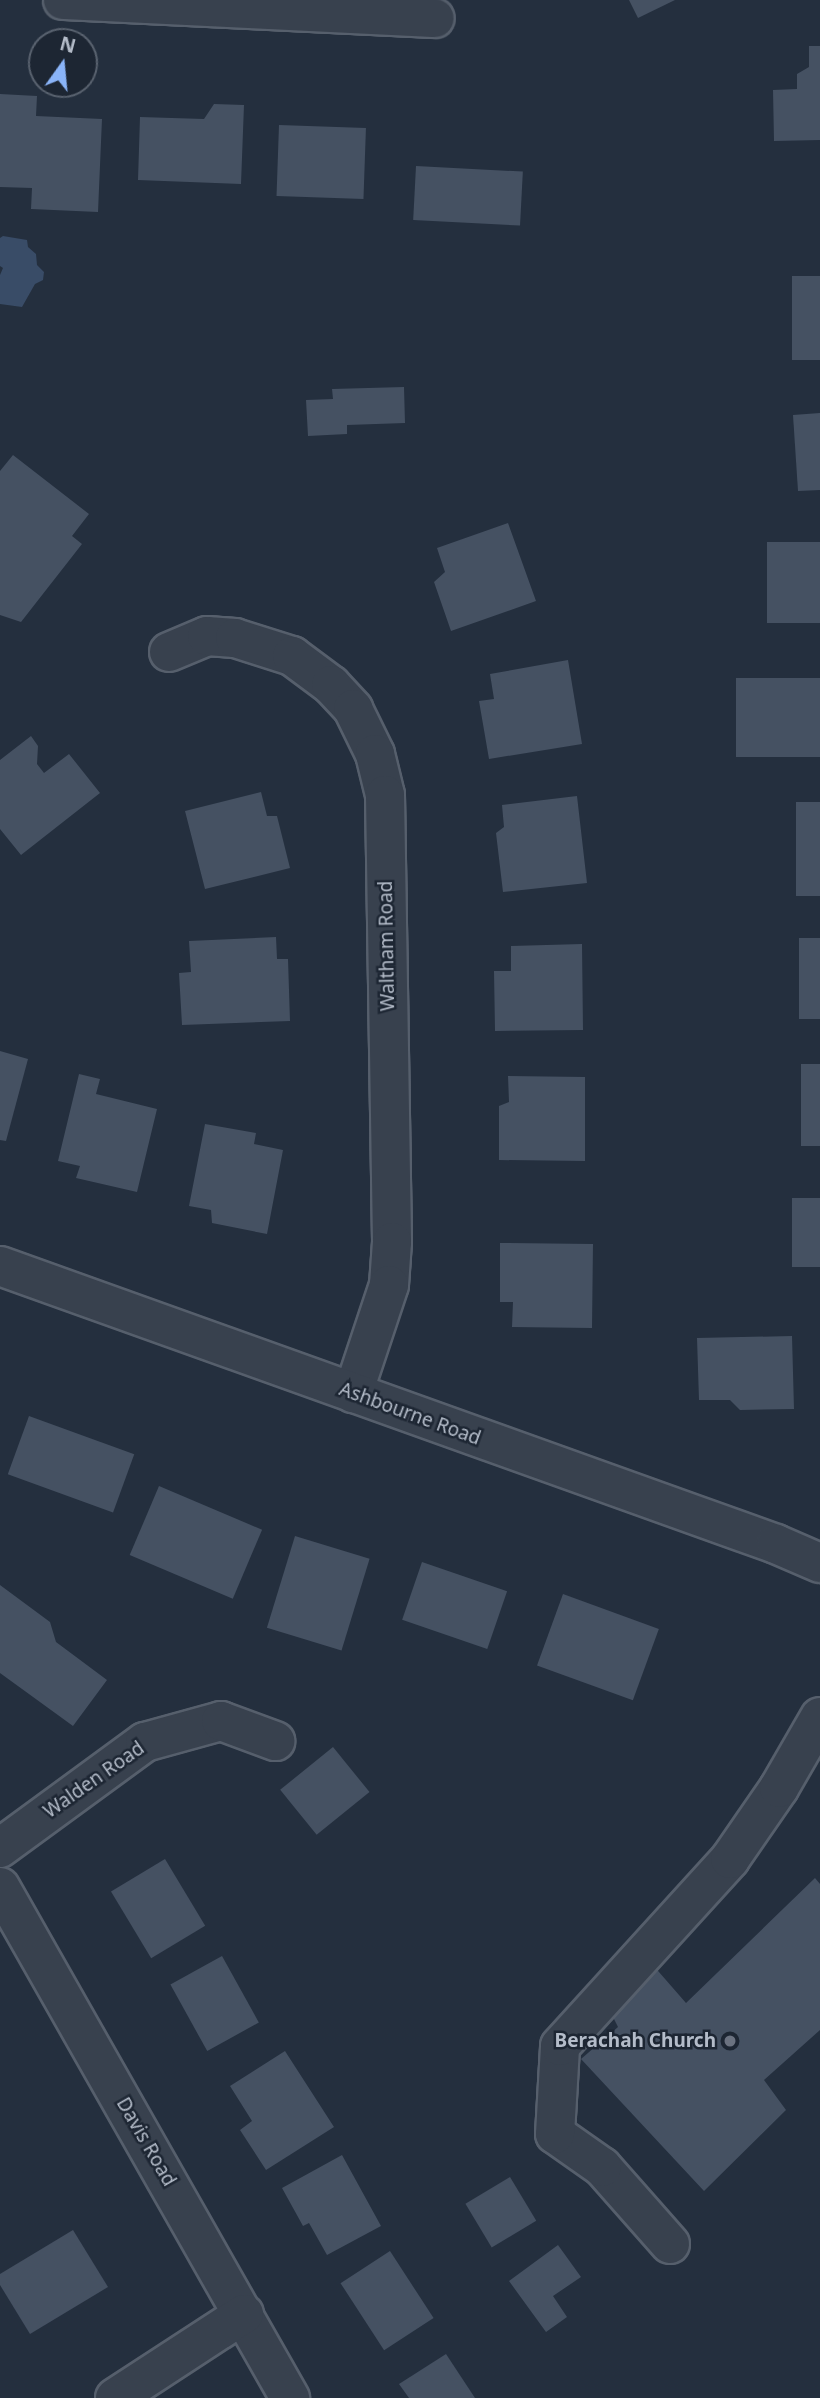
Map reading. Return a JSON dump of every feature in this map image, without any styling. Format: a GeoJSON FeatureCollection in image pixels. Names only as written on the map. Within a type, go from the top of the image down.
{"type":"FeatureCollection","features":[{"type":"Feature","properties":{"kind":"street"},"geometry":{"type":"LineString","coordinates":[[63,0],[435,18]]}},
{"type":"Feature","properties":{"kind":"street","name":"Waltham Road"},"geometry":{"type":"LineString","coordinates":[[169,652],[207,636],[235,639],[292,656],[331,685],[353,709],[375,754],[385,795],[392,1242],[388,1285],[353,1393]]}},
{"type":"Feature","properties":{"kind":"street","name":"Ashbourne Road"},"geometry":{"type":"LineString","coordinates":[[0,1266],[775,1544],[820,1563]]}},
{"type":"Feature","properties":{"kind":"street"},"geometry":{"type":"LineString","coordinates":[[670,2245],[602,2167],[555,2134],[561,2046],[730,1859],[779,1788],[820,1717]]}},
{"type":"Feature","properties":{"kind":"street","name":"Walden Road"},"geometry":{"type":"LineString","coordinates":[[0,1848],[145,1742],[221,1721],[275,1741]]}},
{"type":"Feature","properties":{"kind":"street","name":"Davis Road"},"geometry":{"type":"LineString","coordinates":[[0,1887],[290,2398]]}},
{"type":"Feature","properties":{"kind":"street"},"geometry":{"type":"LineString","coordinates":[[115,2398],[244,2314]]}},
{"type":"Feature","properties":{"kind":"water"},"geometry":{"type":"Polygon","coordinates":[[[3,236],[27,240],[28,247],[36,254],[37,265],[44,272],[43,280],[35,284],[22,307],[0,304],[0,275],[3,268],[0,266],[0,238],[3,236]]]}},
{"type":"Feature","properties":{"kind":"building"},"geometry":{"type":"Polygon","coordinates":[[[629,0],[675,0],[638,18],[629,0]]]}},
{"type":"Feature","properties":{"kind":"building"},"geometry":{"type":"Polygon","coordinates":[[[809,46],[820,46],[820,140],[774,141],[773,90],[797,89],[797,74],[809,67],[809,46]]]}},
{"type":"Feature","properties":{"kind":"building"},"geometry":{"type":"Polygon","coordinates":[[[0,94],[37,98],[36,116],[102,119],[98,212],[31,209],[32,188],[0,187],[0,94]]]}},
{"type":"Feature","properties":{"kind":"building"},"geometry":{"type":"Polygon","coordinates":[[[214,104],[244,105],[241,184],[138,180],[140,117],[204,119],[214,104]]]}},
{"type":"Feature","properties":{"kind":"building"},"geometry":{"type":"Polygon","coordinates":[[[279,125],[366,128],[363,199],[277,196],[279,125]]]}},
{"type":"Feature","properties":{"kind":"building"},"geometry":{"type":"Polygon","coordinates":[[[416,166],[523,172],[520,226],[413,220],[416,166]]]}},
{"type":"Feature","properties":{"kind":"building"},"geometry":{"type":"Polygon","coordinates":[[[792,276],[820,276],[820,360],[792,360],[792,276]]]}},
{"type":"Feature","properties":{"kind":"building"},"geometry":{"type":"Polygon","coordinates":[[[404,387],[405,423],[347,425],[347,434],[308,436],[306,400],[333,399],[332,389],[404,387]]]}},
{"type":"Feature","properties":{"kind":"building"},"geometry":{"type":"Polygon","coordinates":[[[820,413],[820,490],[798,491],[793,415],[820,413]]]}},
{"type":"Feature","properties":{"kind":"building"},"geometry":{"type":"Polygon","coordinates":[[[13,455],[89,514],[72,536],[82,544],[21,622],[0,615],[0,471],[13,455]]]}},
{"type":"Feature","properties":{"kind":"building"},"geometry":{"type":"Polygon","coordinates":[[[508,523],[536,601],[451,631],[434,582],[445,572],[437,548],[508,523]]]}},
{"type":"Feature","properties":{"kind":"building"},"geometry":{"type":"Polygon","coordinates":[[[767,542],[820,542],[820,623],[767,623],[767,542]]]}},
{"type":"Feature","properties":{"kind":"building"},"geometry":{"type":"Polygon","coordinates":[[[568,660],[582,744],[489,759],[479,701],[494,699],[490,674],[568,660]]]}},
{"type":"Feature","properties":{"kind":"building"},"geometry":{"type":"Polygon","coordinates":[[[736,678],[820,678],[820,757],[736,757],[736,678]]]}},
{"type":"Feature","properties":{"kind":"building"},"geometry":{"type":"Polygon","coordinates":[[[31,736],[38,746],[37,764],[44,773],[69,754],[100,793],[21,855],[0,829],[0,760],[31,736]]]}},
{"type":"Feature","properties":{"kind":"building"},"geometry":{"type":"Polygon","coordinates":[[[261,792],[267,816],[277,816],[290,868],[205,889],[185,811],[261,792]]]}},
{"type":"Feature","properties":{"kind":"building"},"geometry":{"type":"Polygon","coordinates":[[[577,796],[587,883],[503,892],[496,833],[504,827],[502,805],[577,796]]]}},
{"type":"Feature","properties":{"kind":"building"},"geometry":{"type":"Polygon","coordinates":[[[796,802],[820,802],[820,896],[796,896],[796,802]]]}},
{"type":"Feature","properties":{"kind":"building"},"geometry":{"type":"Polygon","coordinates":[[[276,937],[277,959],[288,959],[290,1021],[182,1025],[179,973],[191,972],[189,941],[276,937]]]}},
{"type":"Feature","properties":{"kind":"building"},"geometry":{"type":"Polygon","coordinates":[[[799,938],[820,938],[820,1019],[799,1019],[799,938]]]}},
{"type":"Feature","properties":{"kind":"building"},"geometry":{"type":"Polygon","coordinates":[[[582,944],[583,1030],[495,1031],[494,971],[511,971],[511,946],[582,944]]]}},
{"type":"Feature","properties":{"kind":"building"},"geometry":{"type":"Polygon","coordinates":[[[0,1051],[28,1059],[6,1141],[0,1140],[0,1051]]]}},
{"type":"Feature","properties":{"kind":"building"},"geometry":{"type":"Polygon","coordinates":[[[801,1064],[820,1064],[820,1146],[801,1146],[801,1064]]]}},
{"type":"Feature","properties":{"kind":"building"},"geometry":{"type":"Polygon","coordinates":[[[79,1074],[100,1079],[96,1094],[157,1109],[137,1192],[76,1178],[80,1166],[58,1161],[79,1074]]]}},
{"type":"Feature","properties":{"kind":"building"},"geometry":{"type":"Polygon","coordinates":[[[508,1076],[585,1077],[585,1161],[499,1160],[499,1106],[509,1102],[508,1076]]]}},
{"type":"Feature","properties":{"kind":"building"},"geometry":{"type":"Polygon","coordinates":[[[205,1124],[256,1133],[254,1144],[283,1150],[267,1234],[212,1223],[211,1210],[189,1206],[205,1124]]]}},
{"type":"Feature","properties":{"kind":"building"},"geometry":{"type":"Polygon","coordinates":[[[792,1198],[820,1198],[820,1267],[792,1267],[792,1198]]]}},
{"type":"Feature","properties":{"kind":"building"},"geometry":{"type":"Polygon","coordinates":[[[500,1243],[593,1244],[592,1328],[512,1327],[513,1302],[500,1302],[500,1243]]]}},
{"type":"Feature","properties":{"kind":"building"},"geometry":{"type":"Polygon","coordinates":[[[792,1336],[794,1409],[740,1410],[730,1400],[699,1400],[697,1338],[792,1336]]]}},
{"type":"Feature","properties":{"kind":"building"},"geometry":{"type":"Polygon","coordinates":[[[29,1416],[134,1454],[113,1513],[8,1474],[29,1416]]]}},
{"type":"Feature","properties":{"kind":"building"},"geometry":{"type":"Polygon","coordinates":[[[159,1486],[262,1530],[233,1599],[130,1555],[159,1486]]]}},
{"type":"Feature","properties":{"kind":"building"},"geometry":{"type":"Polygon","coordinates":[[[295,1536],[370,1559],[342,1651],[267,1628],[295,1536]]]}},
{"type":"Feature","properties":{"kind":"building"},"geometry":{"type":"Polygon","coordinates":[[[422,1562],[507,1591],[487,1649],[402,1620],[422,1562]]]}},
{"type":"Feature","properties":{"kind":"building"},"geometry":{"type":"Polygon","coordinates":[[[0,1585],[50,1622],[56,1642],[107,1680],[73,1726],[0,1673],[0,1585]]]}},
{"type":"Feature","properties":{"kind":"building"},"geometry":{"type":"Polygon","coordinates":[[[563,1594],[659,1629],[633,1700],[537,1665],[563,1594]]]}},
{"type":"Feature","properties":{"kind":"building"},"geometry":{"type":"Polygon","coordinates":[[[333,1747],[370,1792],[317,1835],[280,1790],[333,1747]]]}},
{"type":"Feature","properties":{"kind":"building"},"geometry":{"type":"Polygon","coordinates":[[[165,1859],[205,1926],[151,1958],[111,1891],[165,1859]]]}},
{"type":"Feature","properties":{"kind":"building","name":"Berachah Church"},"geometry":{"type":"Polygon","coordinates":[[[815,1878],[820,1884],[820,2030],[764,2080],[786,2110],[704,2191],[581,2059],[618,2027],[610,2011],[652,1964],[686,2003],[815,1878]]]}},
{"type":"Feature","properties":{"kind":"building"},"geometry":{"type":"Polygon","coordinates":[[[222,1956],[259,2022],[207,2051],[170,1985],[222,1956]]]}},
{"type":"Feature","properties":{"kind":"building"},"geometry":{"type":"Polygon","coordinates":[[[285,2051],[334,2127],[266,2170],[240,2130],[252,2121],[230,2086],[285,2051]]]}},
{"type":"Feature","properties":{"kind":"building"},"geometry":{"type":"Polygon","coordinates":[[[342,2155],[381,2226],[327,2255],[309,2223],[303,2226],[282,2188],[342,2155]]]}},
{"type":"Feature","properties":{"kind":"building"},"geometry":{"type":"Polygon","coordinates":[[[510,2177],[536,2221],[492,2247],[465,2204],[510,2177]]]}},
{"type":"Feature","properties":{"kind":"building"},"geometry":{"type":"Polygon","coordinates":[[[73,2230],[108,2287],[30,2334],[0,2285],[0,2274],[73,2230]]]}},
{"type":"Feature","properties":{"kind":"building"},"geometry":{"type":"Polygon","coordinates":[[[558,2245],[581,2277],[553,2296],[567,2317],[546,2332],[509,2281],[558,2245]]]}},
{"type":"Feature","properties":{"kind":"building"},"geometry":{"type":"Polygon","coordinates":[[[390,2251],[434,2318],[384,2350],[341,2283],[390,2251]]]}},
{"type":"Feature","properties":{"kind":"building"},"geometry":{"type":"Polygon","coordinates":[[[446,2354],[475,2398],[409,2398],[399,2384],[446,2354]]]}},
{"type":"Feature","properties":{"kind":"place","name":"Berachah Church"},"geometry":{"type":"Point","coordinates":[730,2041]}}]}
